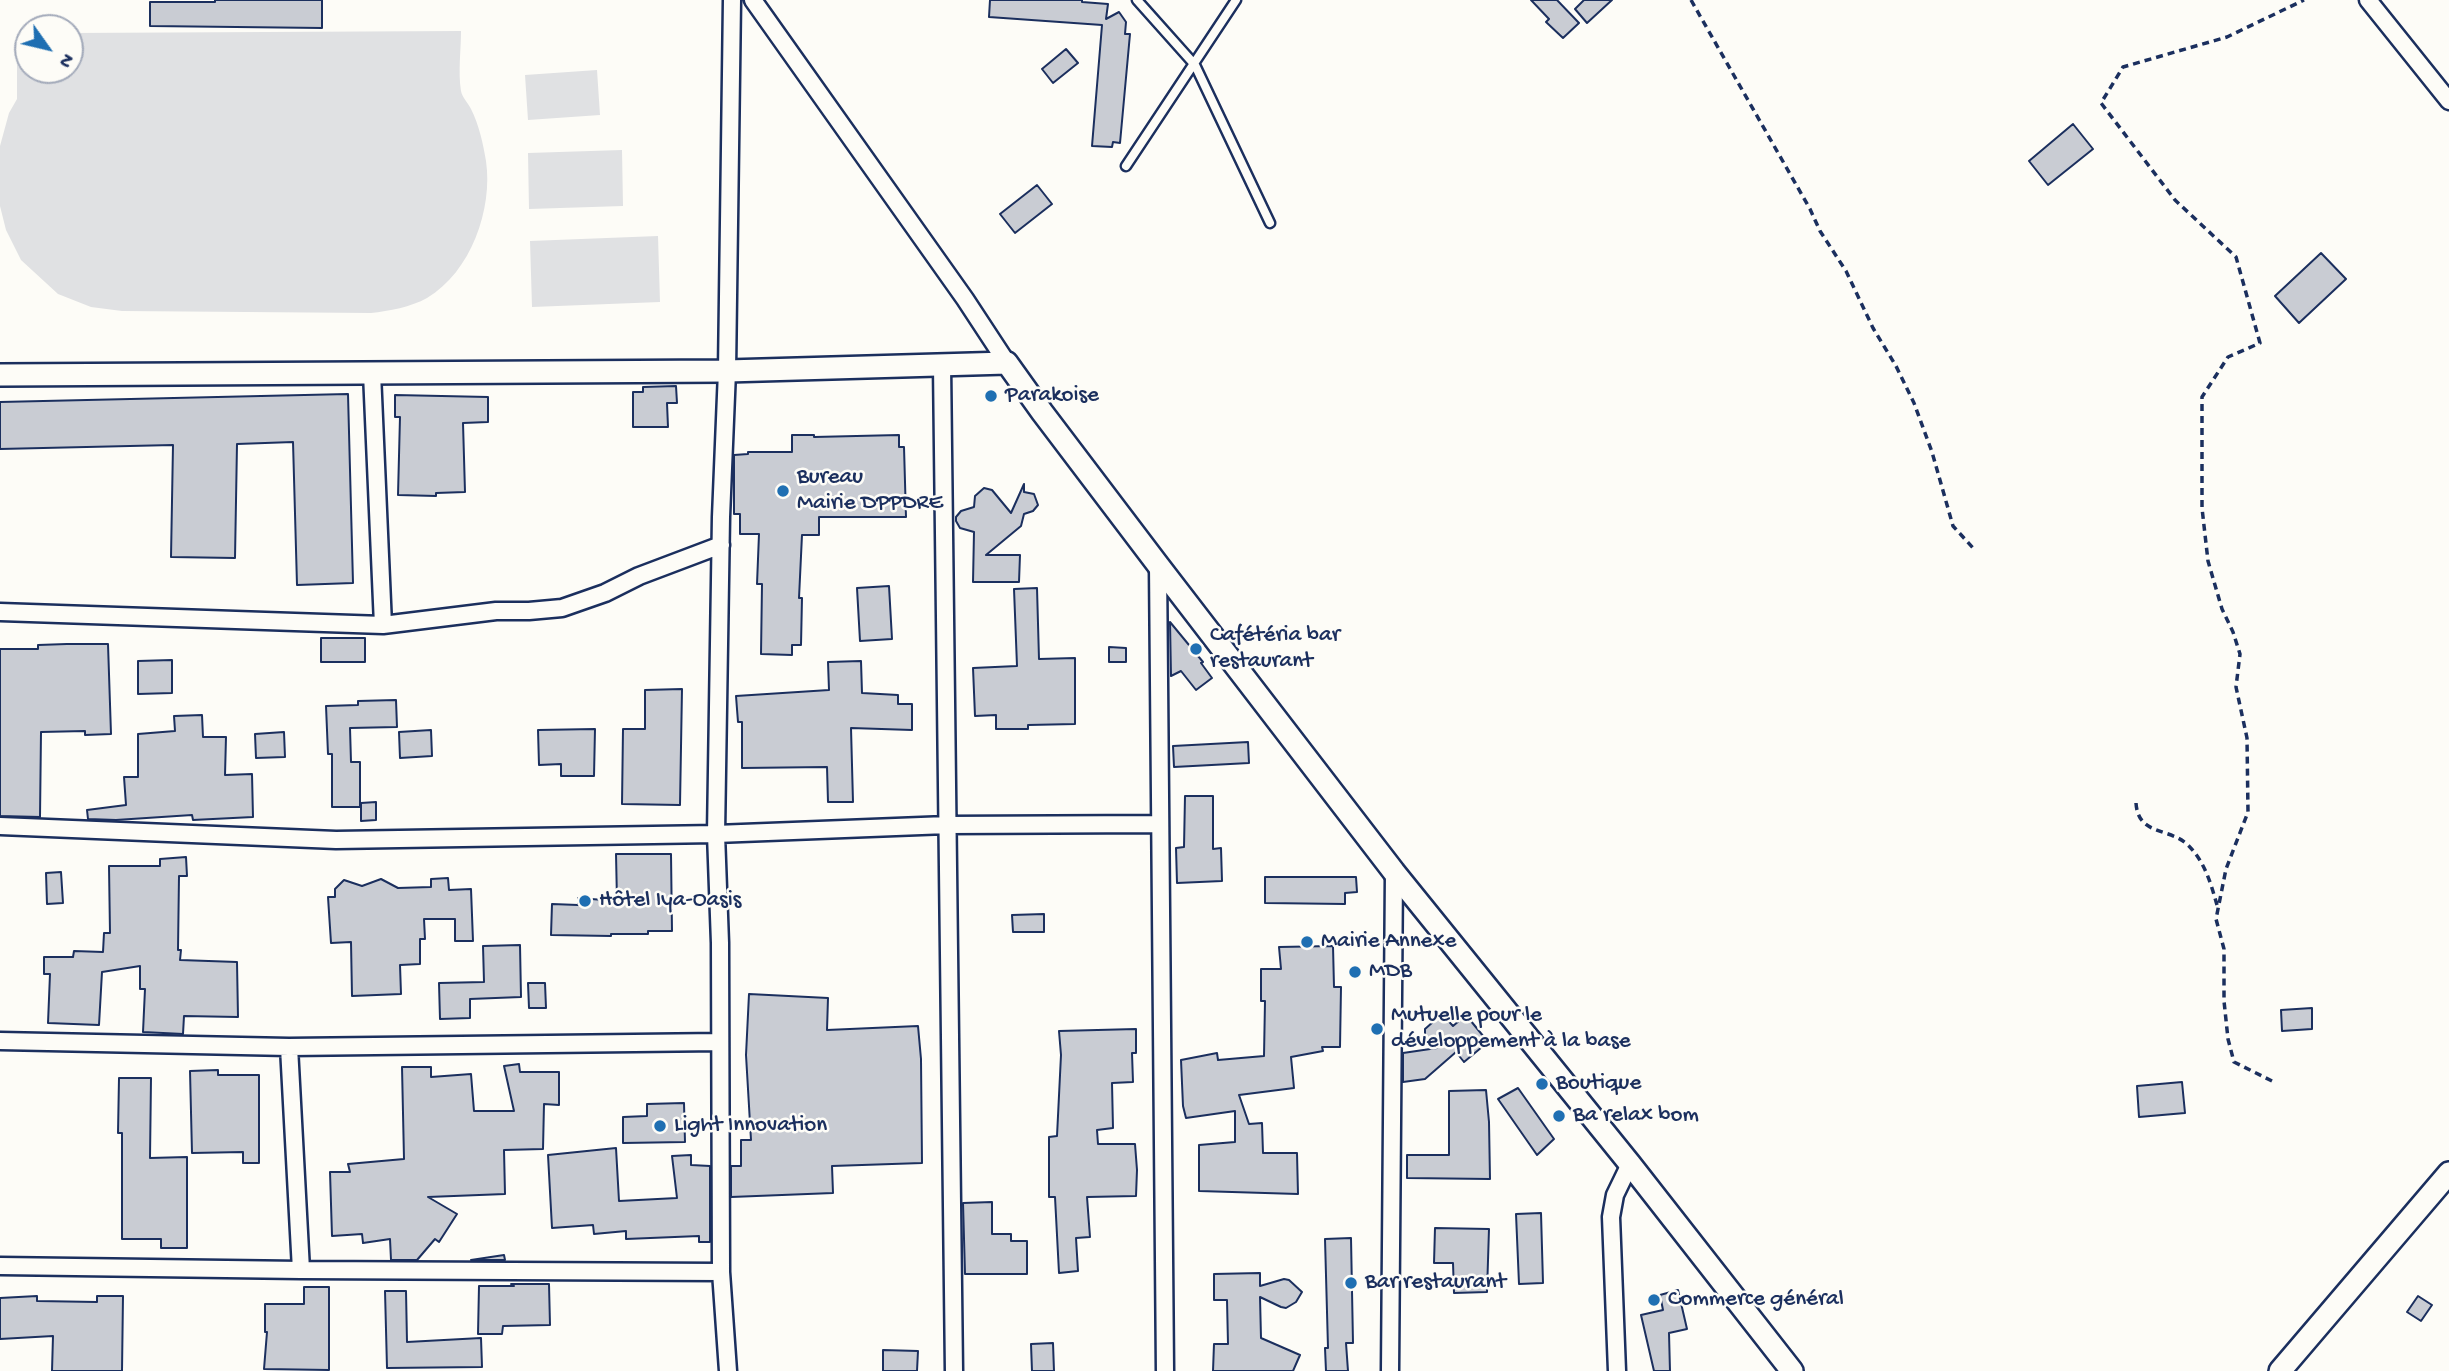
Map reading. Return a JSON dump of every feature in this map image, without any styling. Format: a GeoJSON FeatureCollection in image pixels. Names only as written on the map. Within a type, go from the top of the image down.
{"type":"FeatureCollection","features":[{"type":"Feature","properties":{"kind":"street"},"geometry":{"type":"LineString","coordinates":[[728,1371],[721,1272],[720,943],[716,834],[727,371],[732,0]]}},
{"type":"Feature","properties":{"kind":"street"},"geometry":{"type":"LineString","coordinates":[[753,0],[1042,412],[1394,872],[1630,1164],[1792,1371]]}},
{"type":"Feature","properties":{"kind":"street"},"geometry":{"type":"LineString","coordinates":[[2368,0],[2449,101]]}},
{"type":"Feature","properties":{"kind":"street"},"geometry":{"type":"LineString","coordinates":[[0,374],[727,371],[1007,363]]}},
{"type":"Feature","properties":{"kind":"street"},"geometry":{"type":"LineString","coordinates":[[942,365],[954,1371]]}},
{"type":"Feature","properties":{"kind":"street"},"geometry":{"type":"LineString","coordinates":[[372,373],[383,625]]}},
{"type":"Feature","properties":{"kind":"street"},"geometry":{"type":"LineString","coordinates":[[0,612],[383,625],[496,611],[562,607],[606,593],[639,576],[721,545]]}},
{"type":"Feature","properties":{"kind":"street"},"geometry":{"type":"LineString","coordinates":[[1158,565],[1165,1371]]}},
{"type":"Feature","properties":{"kind":"street"},"geometry":{"type":"LineString","coordinates":[[0,826],[336,840],[716,834],[947,825],[1160,824]]}},
{"type":"Feature","properties":{"kind":"street"},"geometry":{"type":"LineString","coordinates":[[1390,1371],[1394,872]]}},
{"type":"Feature","properties":{"kind":"street"},"geometry":{"type":"LineString","coordinates":[[0,1041],[289,1047],[720,1042]]}},
{"type":"Feature","properties":{"kind":"street"},"geometry":{"type":"LineString","coordinates":[[289,1047],[301,1270]]}},
{"type":"Feature","properties":{"kind":"street"},"geometry":{"type":"LineString","coordinates":[[1617,1371],[1611,1217],[1615,1195],[1630,1164]]}},
{"type":"Feature","properties":{"kind":"street"},"geometry":{"type":"LineString","coordinates":[[2280,1371],[2449,1173]]}},
{"type":"Feature","properties":{"kind":"street"},"geometry":{"type":"LineString","coordinates":[[0,1266],[721,1272]]}},
{"type":"Feature","properties":{"kind":"lane"},"geometry":{"type":"LineString","coordinates":[[1137,0],[1195,65],[1270,223]]}},
{"type":"Feature","properties":{"kind":"lane"},"geometry":{"type":"LineString","coordinates":[[1126,166],[1236,0]]}},
{"type":"Feature","properties":{"kind":"path"},"geometry":{"type":"LineString","coordinates":[[1691,0],[1736,76],[1820,231],[1846,271],[1873,328],[1896,366],[1914,403],[1953,526],[1974,549]]}},
{"type":"Feature","properties":{"kind":"path"},"geometry":{"type":"LineString","coordinates":[[2272,1082],[2234,1062],[2228,1039],[2224,949],[2216,919],[2226,869],[2248,812],[2248,737],[2236,687],[2240,654],[2222,609],[2208,561],[2202,508],[2202,397],[2228,357],[2260,343],[2236,257],[2175,200],[2101,103],[2123,67],[2227,37],[2304,0]]}},
{"type":"Feature","properties":{"kind":"path"},"geometry":{"type":"LineString","coordinates":[[2136,803],[2137,811],[2146,826],[2186,843],[2197,856],[2208,873],[2218,907]]}},
{"type":"Feature","properties":{"kind":"shaded area"},"geometry":{"type":"Polygon","coordinates":[[[461,31],[461,91],[474,115],[482,141],[487,180],[482,219],[467,256],[442,287],[427,298],[400,308],[371,313],[122,311],[91,307],[58,294],[21,260],[6,230],[0,206],[0,146],[9,113],[17,99],[17,84],[84,84],[84,33],[461,31]]]}},
{"type":"Feature","properties":{"kind":"shaded area"},"geometry":{"type":"Polygon","coordinates":[[[597,70],[600,115],[528,120],[525,75],[597,70]]]}},
{"type":"Feature","properties":{"kind":"shaded area"},"geometry":{"type":"Polygon","coordinates":[[[622,150],[623,206],[529,209],[528,153],[622,150]]]}},
{"type":"Feature","properties":{"kind":"shaded area"},"geometry":{"type":"Polygon","coordinates":[[[658,236],[660,302],[532,307],[530,241],[658,236]]]}},
{"type":"Feature","properties":{"kind":"building"},"geometry":{"type":"Polygon","coordinates":[[[322,0],[322,28],[150,26],[150,2],[322,0]]]}},
{"type":"Feature","properties":{"kind":"building"},"geometry":{"type":"Polygon","coordinates":[[[990,0],[1082,0],[1108,4],[1106,19],[1119,12],[1126,22],[1125,34],[1130,34],[1120,143],[1113,142],[1112,147],[1092,146],[1102,25],[989,17],[990,0]]]}},
{"type":"Feature","properties":{"kind":"building"},"geometry":{"type":"Polygon","coordinates":[[[1531,0],[1557,0],[1579,23],[1563,38],[1546,22],[1549,19],[1531,0]]]}},
{"type":"Feature","properties":{"kind":"building"},"geometry":{"type":"Polygon","coordinates":[[[1584,0],[1612,0],[1587,23],[1575,9],[1584,0]]]}},
{"type":"Feature","properties":{"kind":"building"},"geometry":{"type":"Polygon","coordinates":[[[1066,49],[1078,63],[1053,83],[1042,69],[1066,49]]]}},
{"type":"Feature","properties":{"kind":"building"},"geometry":{"type":"Polygon","coordinates":[[[2073,124],[2093,149],[2048,185],[2029,161],[2073,124]]]}},
{"type":"Feature","properties":{"kind":"building"},"geometry":{"type":"Polygon","coordinates":[[[1037,185],[1052,204],[1015,233],[1000,214],[1037,185]]]}},
{"type":"Feature","properties":{"kind":"building"},"geometry":{"type":"Polygon","coordinates":[[[2321,253],[2346,279],[2299,323],[2275,296],[2321,253]]]}},
{"type":"Feature","properties":{"kind":"building"},"geometry":{"type":"Polygon","coordinates":[[[676,386],[677,403],[667,403],[668,427],[633,427],[633,392],[643,392],[643,387],[676,386]]]}},
{"type":"Feature","properties":{"kind":"building"},"geometry":{"type":"Polygon","coordinates":[[[348,394],[353,583],[297,585],[293,442],[237,444],[235,558],[171,557],[173,445],[0,449],[0,402],[348,394]]]}},
{"type":"Feature","properties":{"kind":"building"},"geometry":{"type":"Polygon","coordinates":[[[395,395],[488,397],[488,422],[463,423],[465,492],[436,493],[436,496],[398,495],[400,417],[395,417],[395,395]]]}},
{"type":"Feature","properties":{"kind":"building"},"geometry":{"type":"Polygon","coordinates":[[[792,435],[899,435],[899,447],[904,447],[906,517],[819,517],[819,535],[802,535],[799,598],[802,598],[801,645],[792,645],[792,655],[761,654],[762,584],[757,584],[759,534],[740,534],[740,514],[734,514],[734,455],[748,452],[792,452],[792,435]]]}},
{"type":"Feature","properties":{"kind":"building"},"geometry":{"type":"Polygon","coordinates":[[[1024,484],[1024,492],[1034,494],[1038,505],[1033,511],[1024,514],[1021,526],[986,555],[1020,555],[1019,582],[973,582],[974,532],[960,528],[956,517],[961,511],[974,507],[975,496],[984,488],[992,490],[1011,513],[1024,484]]]}},
{"type":"Feature","properties":{"kind":"building"},"geometry":{"type":"Polygon","coordinates":[[[889,586],[892,639],[860,641],[857,588],[889,586]]]}},
{"type":"Feature","properties":{"kind":"building"},"geometry":{"type":"Polygon","coordinates":[[[1037,588],[1039,659],[1075,658],[1075,724],[996,729],[996,715],[975,716],[973,668],[1017,666],[1014,589],[1037,588]]]}},
{"type":"Feature","properties":{"kind":"building"},"geometry":{"type":"Polygon","coordinates":[[[1170,622],[1203,662],[1201,663],[1212,678],[1196,690],[1181,671],[1171,676],[1170,622]]]}},
{"type":"Feature","properties":{"kind":"building"},"geometry":{"type":"Polygon","coordinates":[[[321,638],[365,638],[365,662],[321,662],[321,638]]]}},
{"type":"Feature","properties":{"kind":"building"},"geometry":{"type":"Polygon","coordinates":[[[108,644],[111,734],[85,735],[85,731],[41,732],[40,817],[0,816],[0,649],[38,649],[38,645],[108,644]]]}},
{"type":"Feature","properties":{"kind":"building"},"geometry":{"type":"Polygon","coordinates":[[[1109,647],[1126,648],[1126,662],[1109,662],[1109,647]]]}},
{"type":"Feature","properties":{"kind":"building"},"geometry":{"type":"Polygon","coordinates":[[[172,660],[172,693],[138,694],[138,661],[172,660]]]}},
{"type":"Feature","properties":{"kind":"building"},"geometry":{"type":"Polygon","coordinates":[[[861,661],[862,693],[898,695],[898,704],[912,704],[912,730],[851,728],[853,802],[828,802],[827,767],[742,768],[742,722],[738,722],[736,696],[829,690],[828,662],[861,661]]]}},
{"type":"Feature","properties":{"kind":"building"},"geometry":{"type":"Polygon","coordinates":[[[682,689],[680,805],[622,804],[623,729],[645,729],[645,690],[682,689]]]}},
{"type":"Feature","properties":{"kind":"building"},"geometry":{"type":"Polygon","coordinates":[[[396,700],[397,727],[350,728],[351,762],[360,762],[360,807],[332,807],[332,754],[328,754],[326,706],[358,705],[358,701],[396,700]]]}},
{"type":"Feature","properties":{"kind":"building"},"geometry":{"type":"Polygon","coordinates":[[[202,715],[203,737],[226,737],[225,775],[252,774],[253,817],[193,820],[192,815],[88,819],[87,810],[126,805],[124,777],[138,777],[138,734],[175,731],[174,716],[202,715]]]}},
{"type":"Feature","properties":{"kind":"building"},"geometry":{"type":"Polygon","coordinates":[[[595,729],[594,776],[561,776],[561,764],[539,765],[538,730],[595,729]]]}},
{"type":"Feature","properties":{"kind":"building"},"geometry":{"type":"Polygon","coordinates":[[[431,730],[432,756],[400,758],[399,732],[431,730]]]}},
{"type":"Feature","properties":{"kind":"building"},"geometry":{"type":"Polygon","coordinates":[[[284,732],[285,757],[256,758],[255,734],[284,732]]]}},
{"type":"Feature","properties":{"kind":"building"},"geometry":{"type":"Polygon","coordinates":[[[1248,742],[1249,763],[1174,767],[1173,746],[1248,742]]]}},
{"type":"Feature","properties":{"kind":"building"},"geometry":{"type":"Polygon","coordinates":[[[1185,796],[1213,796],[1213,849],[1221,848],[1222,881],[1177,883],[1176,848],[1184,847],[1185,796]]]}},
{"type":"Feature","properties":{"kind":"building"},"geometry":{"type":"Polygon","coordinates":[[[376,802],[376,820],[361,821],[361,803],[376,802]]]}},
{"type":"Feature","properties":{"kind":"building"},"geometry":{"type":"Polygon","coordinates":[[[616,854],[671,854],[672,931],[611,936],[551,935],[552,904],[578,905],[578,898],[617,901],[616,854]]]}},
{"type":"Feature","properties":{"kind":"building"},"geometry":{"type":"Polygon","coordinates":[[[186,857],[187,876],[179,876],[180,960],[237,962],[238,1017],[184,1016],[183,1034],[143,1032],[145,989],[140,989],[140,966],[102,972],[99,1025],[48,1023],[50,974],[44,974],[44,957],[73,957],[74,951],[103,952],[104,933],[110,933],[109,866],[160,866],[160,859],[186,857]]]}},
{"type":"Feature","properties":{"kind":"building"},"geometry":{"type":"Polygon","coordinates":[[[61,872],[63,903],[47,904],[46,873],[61,872]]]}},
{"type":"Feature","properties":{"kind":"building"},"geometry":{"type":"Polygon","coordinates":[[[1265,877],[1356,877],[1357,892],[1345,893],[1345,904],[1265,903],[1265,877]]]}},
{"type":"Feature","properties":{"kind":"building"},"geometry":{"type":"Polygon","coordinates":[[[448,878],[449,890],[471,889],[473,941],[455,941],[455,919],[424,919],[425,939],[420,939],[420,964],[400,965],[401,994],[352,996],[351,942],[331,943],[328,897],[335,897],[335,889],[344,880],[362,886],[381,879],[398,888],[431,887],[431,879],[448,878]]]}},
{"type":"Feature","properties":{"kind":"building"},"geometry":{"type":"Polygon","coordinates":[[[1044,914],[1044,932],[1013,932],[1012,915],[1044,914]]]}},
{"type":"Feature","properties":{"kind":"building"},"geometry":{"type":"Polygon","coordinates":[[[520,945],[521,997],[470,999],[470,1018],[440,1019],[439,983],[484,982],[483,946],[520,945]]]}},
{"type":"Feature","properties":{"kind":"building"},"geometry":{"type":"Polygon","coordinates":[[[1333,946],[1334,987],[1341,987],[1340,1047],[1322,1047],[1323,1051],[1291,1057],[1294,1088],[1239,1095],[1249,1124],[1262,1123],[1263,1153],[1297,1153],[1298,1194],[1199,1191],[1199,1145],[1235,1142],[1235,1111],[1186,1118],[1181,1060],[1217,1053],[1218,1060],[1264,1056],[1265,1001],[1261,1001],[1261,969],[1281,969],[1279,947],[1333,946]]]}},
{"type":"Feature","properties":{"kind":"building"},"geometry":{"type":"Polygon","coordinates":[[[528,983],[545,983],[546,1008],[529,1008],[528,983]]]}},
{"type":"Feature","properties":{"kind":"building"},"geometry":{"type":"Polygon","coordinates":[[[749,994],[828,998],[827,1030],[918,1026],[922,1163],[832,1166],[833,1193],[731,1197],[731,1166],[741,1166],[741,1140],[751,1140],[746,1055],[749,994]]]}},
{"type":"Feature","properties":{"kind":"building"},"geometry":{"type":"Polygon","coordinates":[[[2312,1008],[2312,1029],[2282,1031],[2281,1010],[2312,1008]]]}},
{"type":"Feature","properties":{"kind":"building"},"geometry":{"type":"Polygon","coordinates":[[[1442,1014],[1453,1026],[1466,1015],[1488,1042],[1464,1062],[1456,1052],[1425,1079],[1403,1082],[1403,1053],[1437,1048],[1425,1035],[1425,1029],[1442,1014]]]}},
{"type":"Feature","properties":{"kind":"building"},"geometry":{"type":"Polygon","coordinates":[[[1136,1029],[1136,1053],[1132,1053],[1133,1082],[1112,1083],[1113,1128],[1097,1130],[1098,1144],[1135,1144],[1136,1196],[1087,1197],[1090,1237],[1076,1238],[1078,1271],[1059,1273],[1055,1197],[1049,1197],[1049,1137],[1057,1136],[1061,1055],[1059,1031],[1136,1029]]]}},
{"type":"Feature","properties":{"kind":"building"},"geometry":{"type":"Polygon","coordinates":[[[519,1064],[520,1072],[559,1072],[559,1105],[544,1104],[543,1149],[504,1150],[505,1194],[428,1197],[457,1214],[439,1242],[435,1239],[417,1260],[391,1260],[390,1239],[363,1243],[362,1234],[332,1236],[330,1172],[350,1172],[348,1164],[404,1159],[402,1067],[431,1067],[431,1077],[471,1074],[474,1111],[514,1111],[504,1066],[519,1064]]]}},
{"type":"Feature","properties":{"kind":"building"},"geometry":{"type":"Polygon","coordinates":[[[218,1070],[218,1075],[259,1075],[259,1163],[243,1163],[243,1152],[192,1153],[190,1071],[218,1070]]]}},
{"type":"Feature","properties":{"kind":"building"},"geometry":{"type":"Polygon","coordinates":[[[119,1078],[151,1078],[150,1158],[187,1157],[187,1248],[161,1248],[161,1239],[122,1239],[119,1078]]]}},
{"type":"Feature","properties":{"kind":"building"},"geometry":{"type":"Polygon","coordinates":[[[2182,1082],[2185,1113],[2139,1117],[2137,1086],[2182,1082]]]}},
{"type":"Feature","properties":{"kind":"building"},"geometry":{"type":"Polygon","coordinates":[[[1518,1088],[1554,1139],[1537,1155],[1498,1099],[1518,1088]]]}},
{"type":"Feature","properties":{"kind":"building"},"geometry":{"type":"Polygon","coordinates":[[[1486,1090],[1490,1179],[1407,1178],[1407,1155],[1449,1155],[1449,1091],[1486,1090]]]}},
{"type":"Feature","properties":{"kind":"building"},"geometry":{"type":"Polygon","coordinates":[[[684,1103],[685,1142],[623,1143],[623,1117],[647,1116],[647,1104],[684,1103]]]}},
{"type":"Feature","properties":{"kind":"building"},"geometry":{"type":"Polygon","coordinates":[[[616,1148],[619,1201],[677,1198],[672,1156],[691,1155],[691,1165],[710,1166],[710,1242],[699,1242],[699,1236],[626,1239],[626,1231],[594,1234],[593,1225],[552,1228],[548,1155],[616,1148]]]}},
{"type":"Feature","properties":{"kind":"building"},"geometry":{"type":"Polygon","coordinates":[[[992,1202],[992,1234],[1011,1234],[1011,1241],[1027,1241],[1027,1274],[965,1274],[963,1203],[992,1202]]]}},
{"type":"Feature","properties":{"kind":"building"},"geometry":{"type":"Polygon","coordinates":[[[1541,1213],[1543,1283],[1519,1284],[1516,1214],[1541,1213]]]}},
{"type":"Feature","properties":{"kind":"building"},"geometry":{"type":"Polygon","coordinates":[[[1435,1228],[1489,1229],[1487,1292],[1454,1293],[1453,1263],[1434,1263],[1435,1228]]]}},
{"type":"Feature","properties":{"kind":"building"},"geometry":{"type":"Polygon","coordinates":[[[1351,1238],[1353,1343],[1346,1343],[1348,1371],[1326,1371],[1325,1348],[1328,1348],[1325,1239],[1351,1238]]]}},
{"type":"Feature","properties":{"kind":"building"},"geometry":{"type":"Polygon","coordinates":[[[504,1255],[505,1260],[471,1260],[504,1255]]]}},
{"type":"Feature","properties":{"kind":"building"},"geometry":{"type":"Polygon","coordinates":[[[1260,1273],[1260,1286],[1284,1279],[1289,1280],[1302,1292],[1296,1302],[1286,1308],[1260,1297],[1261,1338],[1300,1355],[1293,1371],[1213,1371],[1214,1344],[1228,1344],[1227,1300],[1214,1300],[1214,1274],[1260,1273]]]}},
{"type":"Feature","properties":{"kind":"building"},"geometry":{"type":"Polygon","coordinates":[[[511,1284],[549,1284],[550,1325],[503,1326],[502,1334],[478,1334],[479,1286],[514,1286],[511,1284]]]}},
{"type":"Feature","properties":{"kind":"building"},"geometry":{"type":"Polygon","coordinates":[[[304,1287],[329,1287],[329,1370],[264,1369],[267,1332],[265,1304],[304,1304],[304,1287]]]}},
{"type":"Feature","properties":{"kind":"building"},"geometry":{"type":"Polygon","coordinates":[[[1678,1290],[1687,1329],[1669,1333],[1670,1371],[1654,1371],[1641,1315],[1663,1310],[1660,1295],[1678,1290]]]}},
{"type":"Feature","properties":{"kind":"building"},"geometry":{"type":"Polygon","coordinates":[[[385,1291],[406,1291],[407,1342],[481,1338],[482,1367],[387,1368],[385,1291]]]}},
{"type":"Feature","properties":{"kind":"building"},"geometry":{"type":"Polygon","coordinates":[[[37,1296],[37,1301],[97,1302],[97,1296],[123,1296],[122,1371],[52,1371],[53,1336],[0,1339],[0,1298],[37,1296]]]}},
{"type":"Feature","properties":{"kind":"building"},"geometry":{"type":"Polygon","coordinates":[[[2418,1296],[2432,1305],[2421,1321],[2407,1312],[2418,1296]]]}},
{"type":"Feature","properties":{"kind":"building"},"geometry":{"type":"Polygon","coordinates":[[[1053,1343],[1054,1371],[1032,1371],[1031,1344],[1053,1343]]]}},
{"type":"Feature","properties":{"kind":"building"},"geometry":{"type":"Polygon","coordinates":[[[883,1350],[918,1351],[917,1371],[883,1371],[883,1350]]]}},
{"type":"Feature","properties":{"kind":"place","name":"Parakoise"},"geometry":{"type":"Point","coordinates":[991,396]}},
{"type":"Feature","properties":{"kind":"place","name":"Bureau Mairie DPPDRE"},"geometry":{"type":"Point","coordinates":[783,491]}},
{"type":"Feature","properties":{"kind":"place","name":"Cafétéria bar restaurant"},"geometry":{"type":"Point","coordinates":[1196,649]}},
{"type":"Feature","properties":{"kind":"place","name":"Hôtel Iya-Oasis"},"geometry":{"type":"Point","coordinates":[585,901]}},
{"type":"Feature","properties":{"kind":"place","name":"Mairie Annexe"},"geometry":{"type":"Point","coordinates":[1307,942]}},
{"type":"Feature","properties":{"kind":"place","name":"MDB"},"geometry":{"type":"Point","coordinates":[1355,972]}},
{"type":"Feature","properties":{"kind":"place","name":"Mutuelle pour le développement à la base"},"geometry":{"type":"Point","coordinates":[1377,1029]}},
{"type":"Feature","properties":{"kind":"place","name":"Boutique"},"geometry":{"type":"Point","coordinates":[1542,1084]}},
{"type":"Feature","properties":{"kind":"place","name":"Ba relax bom"},"geometry":{"type":"Point","coordinates":[1559,1116]}},
{"type":"Feature","properties":{"kind":"place","name":"Light Innovation"},"geometry":{"type":"Point","coordinates":[660,1126]}},
{"type":"Feature","properties":{"kind":"place","name":"Bar restaurant"},"geometry":{"type":"Point","coordinates":[1351,1283]}},
{"type":"Feature","properties":{"kind":"place","name":"Commerce général"},"geometry":{"type":"Point","coordinates":[1654,1300]}}]}
